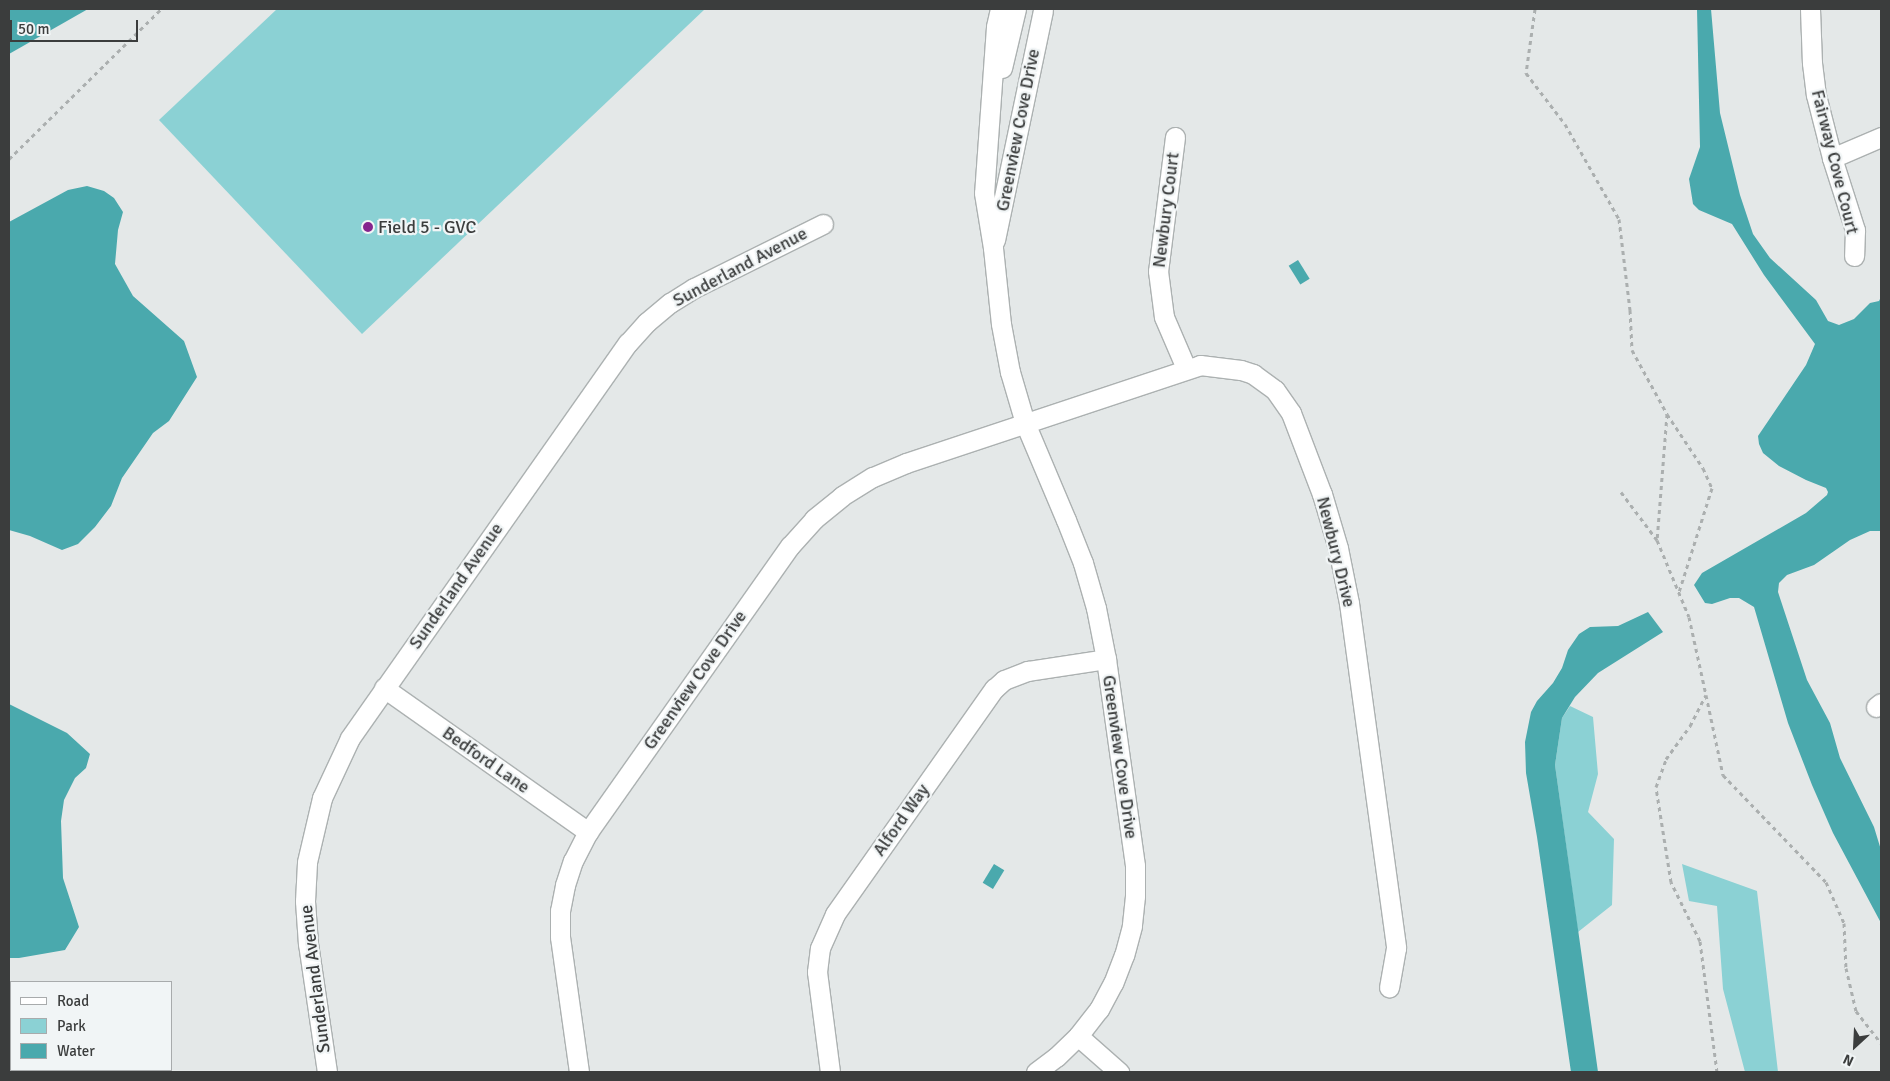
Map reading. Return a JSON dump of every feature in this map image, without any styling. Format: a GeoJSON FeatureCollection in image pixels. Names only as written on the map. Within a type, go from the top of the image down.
{"type":"FeatureCollection","features":[{"type":"Feature","properties":{"kind":"street","name":"Greenview Cove Drive"},"geometry":{"type":"LineString","coordinates":[[1000,9],[996,26],[984,193],[993,248],[1001,324],[1010,372],[1025,423],[1083,564],[1096,608],[1106,660],[1135,866],[1135,896],[1128,941],[1113,983],[1098,1009],[1078,1036],[1056,1057],[1036,1072]]}},
{"type":"Feature","properties":{"kind":"street","name":"Greenview Cove Drive"},"geometry":{"type":"LineString","coordinates":[[988,125],[1016,9]]}},
{"type":"Feature","properties":{"kind":"street","name":"Fairway Cove Court"},"geometry":{"type":"LineString","coordinates":[[1810,9],[1812,63],[1816,95],[1832,158],[1855,230],[1854,256]]}},
{"type":"Feature","properties":{"kind":"street","name":"Greenview Cove Drive"},"geometry":{"type":"LineString","coordinates":[[993,248],[1043,11]]}},
{"type":"Feature","properties":{"kind":"street","name":"Newbury Court"},"geometry":{"type":"LineString","coordinates":[[1175,137],[1158,270],[1164,317],[1186,368]]}},
{"type":"Feature","properties":{"kind":"street"},"geometry":{"type":"LineString","coordinates":[[1832,158],[1881,137]]}},
{"type":"Feature","properties":{"kind":"street","name":"Sunderland Avenue"},"geometry":{"type":"LineString","coordinates":[[327,1072],[308,944],[305,902],[307,862],[322,798],[350,738],[628,343],[647,322],[670,303],[694,288],[823,224]]}},
{"type":"Feature","properties":{"kind":"street","name":"Newbury Drive"},"geometry":{"type":"LineString","coordinates":[[1025,423],[1186,368],[1200,365],[1241,370],[1253,374],[1275,390],[1291,413],[1322,494],[1338,548],[1349,603],[1396,948],[1389,987]]}},
{"type":"Feature","properties":{"kind":"street","name":"Greenview Cove Drive"},"geometry":{"type":"LineString","coordinates":[[579,1072],[560,937],[560,911],[564,885],[573,861],[588,832],[790,546],[814,519],[842,496],[873,477],[906,463],[1025,423]]}},
{"type":"Feature","properties":{"kind":"street","name":"Alford Way"},"geometry":{"type":"LineString","coordinates":[[830,1072],[817,972],[820,948],[835,914],[994,689],[1010,677],[1028,670],[1106,660]]}},
{"type":"Feature","properties":{"kind":"street","name":"Bedford Lane"},"geometry":{"type":"LineString","coordinates":[[384,688],[588,832]]}},
{"type":"Feature","properties":{"kind":"street"},"geometry":{"type":"LineString","coordinates":[[1078,1036],[1119,1072]]}},
{"type":"Feature","properties":{"kind":"path"},"geometry":{"type":"LineString","coordinates":[[9,159],[161,9]]}},
{"type":"Feature","properties":{"kind":"path"},"geometry":{"type":"LineString","coordinates":[[1534,9],[1526,73],[1565,124],[1619,219],[1630,310],[1632,350],[1668,414],[1703,468],[1712,488],[1679,593]]}},
{"type":"Feature","properties":{"kind":"path"},"geometry":{"type":"LineString","coordinates":[[1657,540],[1668,414]]}},
{"type":"Feature","properties":{"kind":"path"},"geometry":{"type":"LineString","coordinates":[[1621,492],[1657,540],[1689,617],[1723,775],[1826,882],[1844,923],[1846,968],[1856,1011],[1881,1043]]}},
{"type":"Feature","properties":{"kind":"path"},"geometry":{"type":"LineString","coordinates":[[1706,695],[1690,726],[1666,759],[1656,787],[1671,882],[1700,941],[1717,1072]]}},
{"type":"Feature","properties":{"kind":"green space","name":"Field 5 - GVC"},"geometry":{"type":"Polygon","coordinates":[[[277,9],[705,9],[362,334],[159,120],[277,9]]]}},
{"type":"Feature","properties":{"kind":"green space"},"geometry":{"type":"Polygon","coordinates":[[[1570,706],[1593,717],[1598,774],[1588,812],[1614,839],[1612,905],[1578,932],[1555,765],[1562,718],[1570,706]]]}},
{"type":"Feature","properties":{"kind":"green space"},"geometry":{"type":"Polygon","coordinates":[[[1682,864],[1757,891],[1778,1072],[1745,1072],[1723,989],[1717,906],[1689,901],[1682,864]]]}},
{"type":"Feature","properties":{"kind":"green space"},"geometry":{"type":"Polygon","coordinates":[[[10,1043],[10,1071],[145,1072],[9,1072],[10,1043]]]}},
{"type":"Feature","properties":{"kind":"water"},"geometry":{"type":"Polygon","coordinates":[[[9,9],[88,9],[9,54],[9,9]]]}},
{"type":"Feature","properties":{"kind":"water"},"geometry":{"type":"Polygon","coordinates":[[[1697,9],[1711,9],[1720,113],[1740,195],[1753,234],[1770,258],[1816,300],[1828,321],[1839,325],[1854,319],[1870,303],[1879,301],[1881,297],[1881,531],[1870,531],[1850,540],[1814,565],[1787,575],[1779,583],[1778,592],[1807,680],[1830,723],[1840,758],[1874,827],[1881,850],[1881,923],[1833,833],[1812,785],[1788,723],[1754,607],[1739,598],[1730,598],[1712,604],[1705,603],[1694,585],[1702,573],[1806,513],[1828,492],[1826,488],[1779,466],[1763,453],[1758,436],[1806,365],[1815,344],[1764,275],[1732,224],[1699,210],[1693,204],[1689,179],[1700,147],[1697,9]]]}},
{"type":"Feature","properties":{"kind":"water"},"geometry":{"type":"Polygon","coordinates":[[[87,186],[104,191],[114,198],[123,212],[118,230],[115,264],[133,296],[184,341],[197,377],[169,421],[153,433],[122,478],[111,506],[95,527],[78,544],[62,550],[30,536],[9,530],[9,222],[68,190],[87,186]]]}},
{"type":"Feature","properties":{"kind":"water"},"geometry":{"type":"Polygon","coordinates":[[[1298,260],[1310,279],[1300,284],[1289,266],[1298,260]]]}},
{"type":"Feature","properties":{"kind":"water"},"geometry":{"type":"Polygon","coordinates":[[[1648,612],[1663,632],[1598,673],[1575,697],[1562,718],[1555,765],[1598,1072],[1571,1072],[1526,773],[1525,742],[1531,712],[1537,701],[1553,683],[1562,668],[1568,650],[1579,634],[1590,627],[1618,626],[1648,612]]]}},
{"type":"Feature","properties":{"kind":"water"},"geometry":{"type":"Polygon","coordinates":[[[9,704],[67,733],[90,754],[86,768],[75,778],[64,800],[61,821],[63,878],[79,927],[65,950],[19,958],[9,958],[9,704]]]}},
{"type":"Feature","properties":{"kind":"water"},"geometry":{"type":"Polygon","coordinates":[[[994,864],[1004,870],[993,889],[983,883],[994,864]]]}},
{"type":"Feature","properties":{"kind":"place","name":"Field 5 - GVC"},"geometry":{"type":"Point","coordinates":[368,227]}}]}
